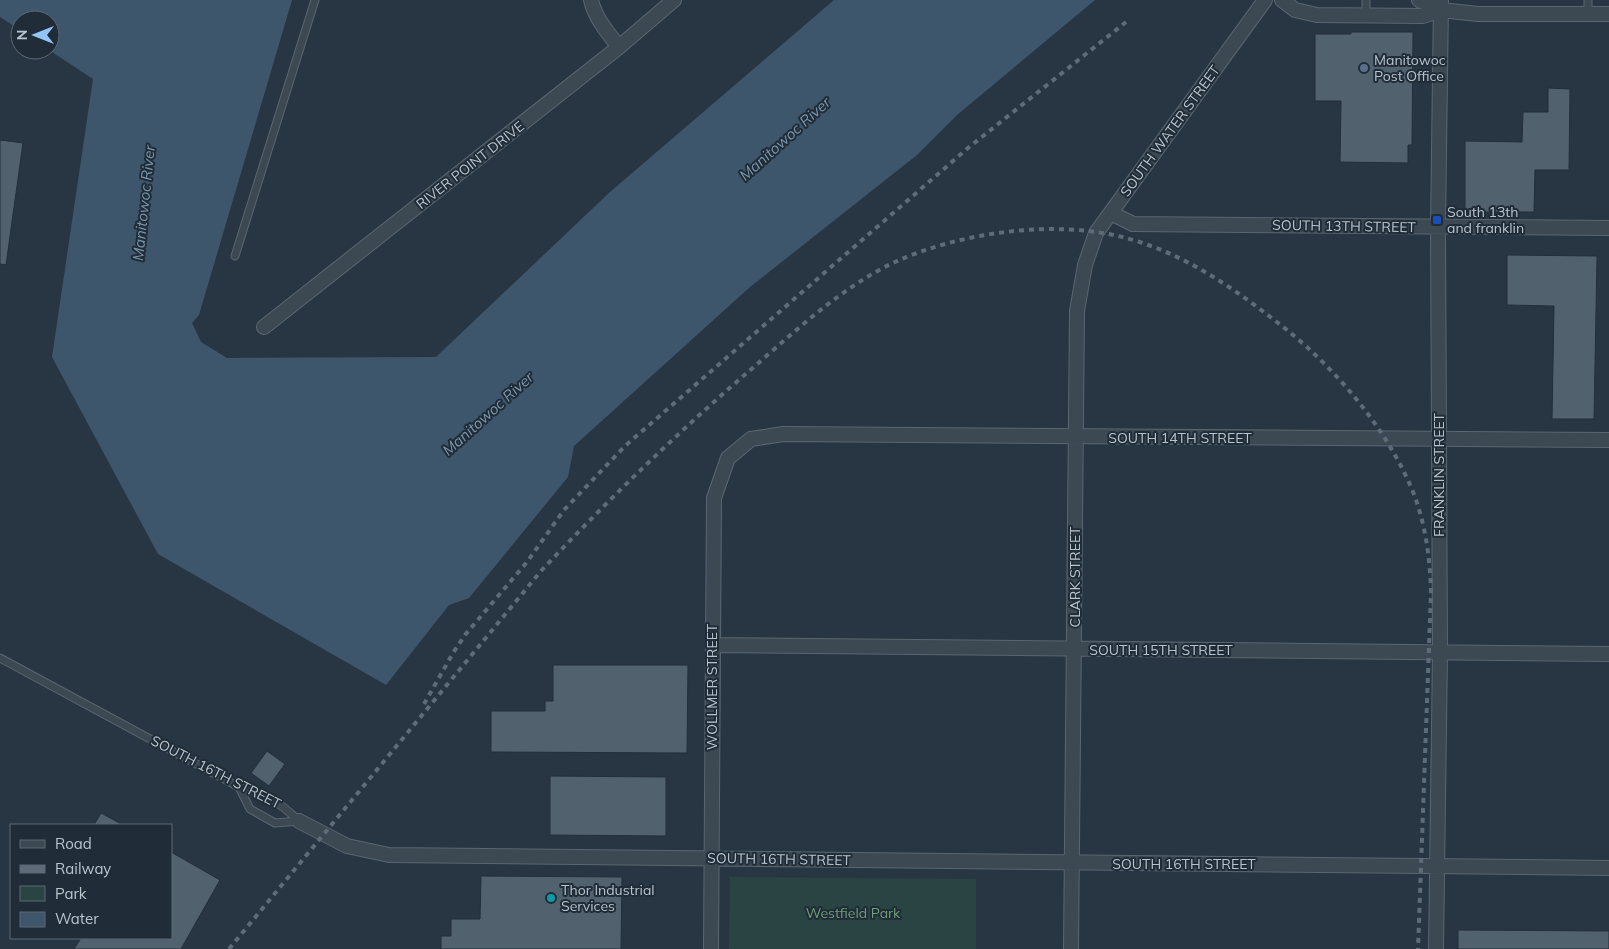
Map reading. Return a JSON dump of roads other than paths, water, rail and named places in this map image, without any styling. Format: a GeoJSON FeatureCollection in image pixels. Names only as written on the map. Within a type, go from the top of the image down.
{"type":"FeatureCollection","features":[{"type":"Feature","properties":{"kind":"street"},"geometry":{"type":"LineString","coordinates":[[591,0],[603,26],[619,47]]}},
{"type":"Feature","properties":{"kind":"street","name":"RIVER POINT DRIVE"},"geometry":{"type":"LineString","coordinates":[[264,327],[619,47],[674,0]]}},
{"type":"Feature","properties":{"kind":"street","name":"SOUTH WATER STREET"},"geometry":{"type":"LineString","coordinates":[[1084,265],[1096,233],[1264,0]]}},
{"type":"Feature","properties":{"kind":"street"},"geometry":{"type":"LineString","coordinates":[[1282,0],[1296,10],[1306,14],[1366,16],[1422,16],[1441,5]]}},
{"type":"Feature","properties":{"kind":"street"},"geometry":{"type":"LineString","coordinates":[[1420,0],[1478,14],[1609,14]]}},
{"type":"Feature","properties":{"kind":"street","name":"FRANKLIN STREET"},"geometry":{"type":"LineString","coordinates":[[1436,949],[1440,652],[1438,227],[1441,5]]}},
{"type":"Feature","properties":{"kind":"street","name":"SOUTH 13TH STREET"},"geometry":{"type":"LineString","coordinates":[[1111,213],[1133,224],[1609,228]]}},
{"type":"Feature","properties":{"kind":"street","name":"CLARK STREET"},"geometry":{"type":"LineString","coordinates":[[1071,949],[1077,311],[1084,265]]}},
{"type":"Feature","properties":{"kind":"street","name":"SOUTH 14TH STREET"},"geometry":{"type":"LineString","coordinates":[[751,439],[783,434],[1609,440]]}},
{"type":"Feature","properties":{"kind":"street","name":"WOLLMER STREET"},"geometry":{"type":"LineString","coordinates":[[711,949],[714,498],[728,458],[751,439]]}},
{"type":"Feature","properties":{"kind":"street","name":"SOUTH 15TH STREET"},"geometry":{"type":"LineString","coordinates":[[713,645],[1609,654]]}},
{"type":"Feature","properties":{"kind":"street","name":"SOUTH 16TH STREET"},"geometry":{"type":"LineString","coordinates":[[299,822],[347,846],[389,855],[1609,868]]}},
{"type":"Feature","properties":{"kind":"lane"},"geometry":{"type":"LineString","coordinates":[[235,256],[315,0]]}},
{"type":"Feature","properties":{"kind":"lane"},"geometry":{"type":"LineString","coordinates":[[1366,0],[1366,16]]}},
{"type":"Feature","properties":{"kind":"lane"},"geometry":{"type":"LineString","coordinates":[[1588,0],[1588,14]]}},
{"type":"Feature","properties":{"kind":"lane","name":"SOUTH 16TH STREET"},"geometry":{"type":"LineString","coordinates":[[0,658],[239,787],[257,791],[285,808],[299,822]]}},
{"type":"Feature","properties":{"kind":"lane"},"geometry":{"type":"LineString","coordinates":[[239,787],[250,809],[275,823],[299,822]]}},
{"type":"Feature","properties":{"kind":"water","name":"Manitowoc River"},"geometry":{"type":"Polygon","coordinates":[[[0,0],[292,0],[199,315],[192,323],[201,342],[227,358],[436,357],[610,192],[834,0],[1095,0],[957,115],[917,155],[750,287],[574,446],[568,477],[469,598],[449,605],[386,685],[158,554],[52,357],[93,79],[60,57],[60,10],[10,10],[10,24],[0,17],[0,0]]]}},
{"type":"Feature","properties":{"kind":"railway"},"geometry":{"type":"LineString","coordinates":[[424,704],[465,635],[527,562],[564,510],[625,446],[968,148],[1126,22]]}},
{"type":"Feature","properties":{"kind":"railway"},"geometry":{"type":"LineString","coordinates":[[229,949],[541,571],[589,521],[689,424],[815,315],[854,285],[874,273],[895,262],[949,243],[979,236],[1040,229],[1099,232],[1126,238],[1170,254],[1231,288],[1287,330],[1326,365],[1362,406],[1378,428],[1405,473],[1415,497],[1425,532],[1431,592],[1418,949]]}},
{"type":"Feature","properties":{"kind":"place","name":"Manitowoc Post Office"},"geometry":{"type":"Point","coordinates":[1364,68]}},
{"type":"Feature","properties":{"kind":"place","name":"South 13th and franklin"},"geometry":{"type":"Point","coordinates":[1437,220]}},
{"type":"Feature","properties":{"kind":"place","name":"Thor Industrial Services"},"geometry":{"type":"Point","coordinates":[551,898]}},
{"type":"Feature","properties":{"kind":"park label","name":"Westfield Park"},"geometry":{"type":"Point","coordinates":[853,913]}}]}
